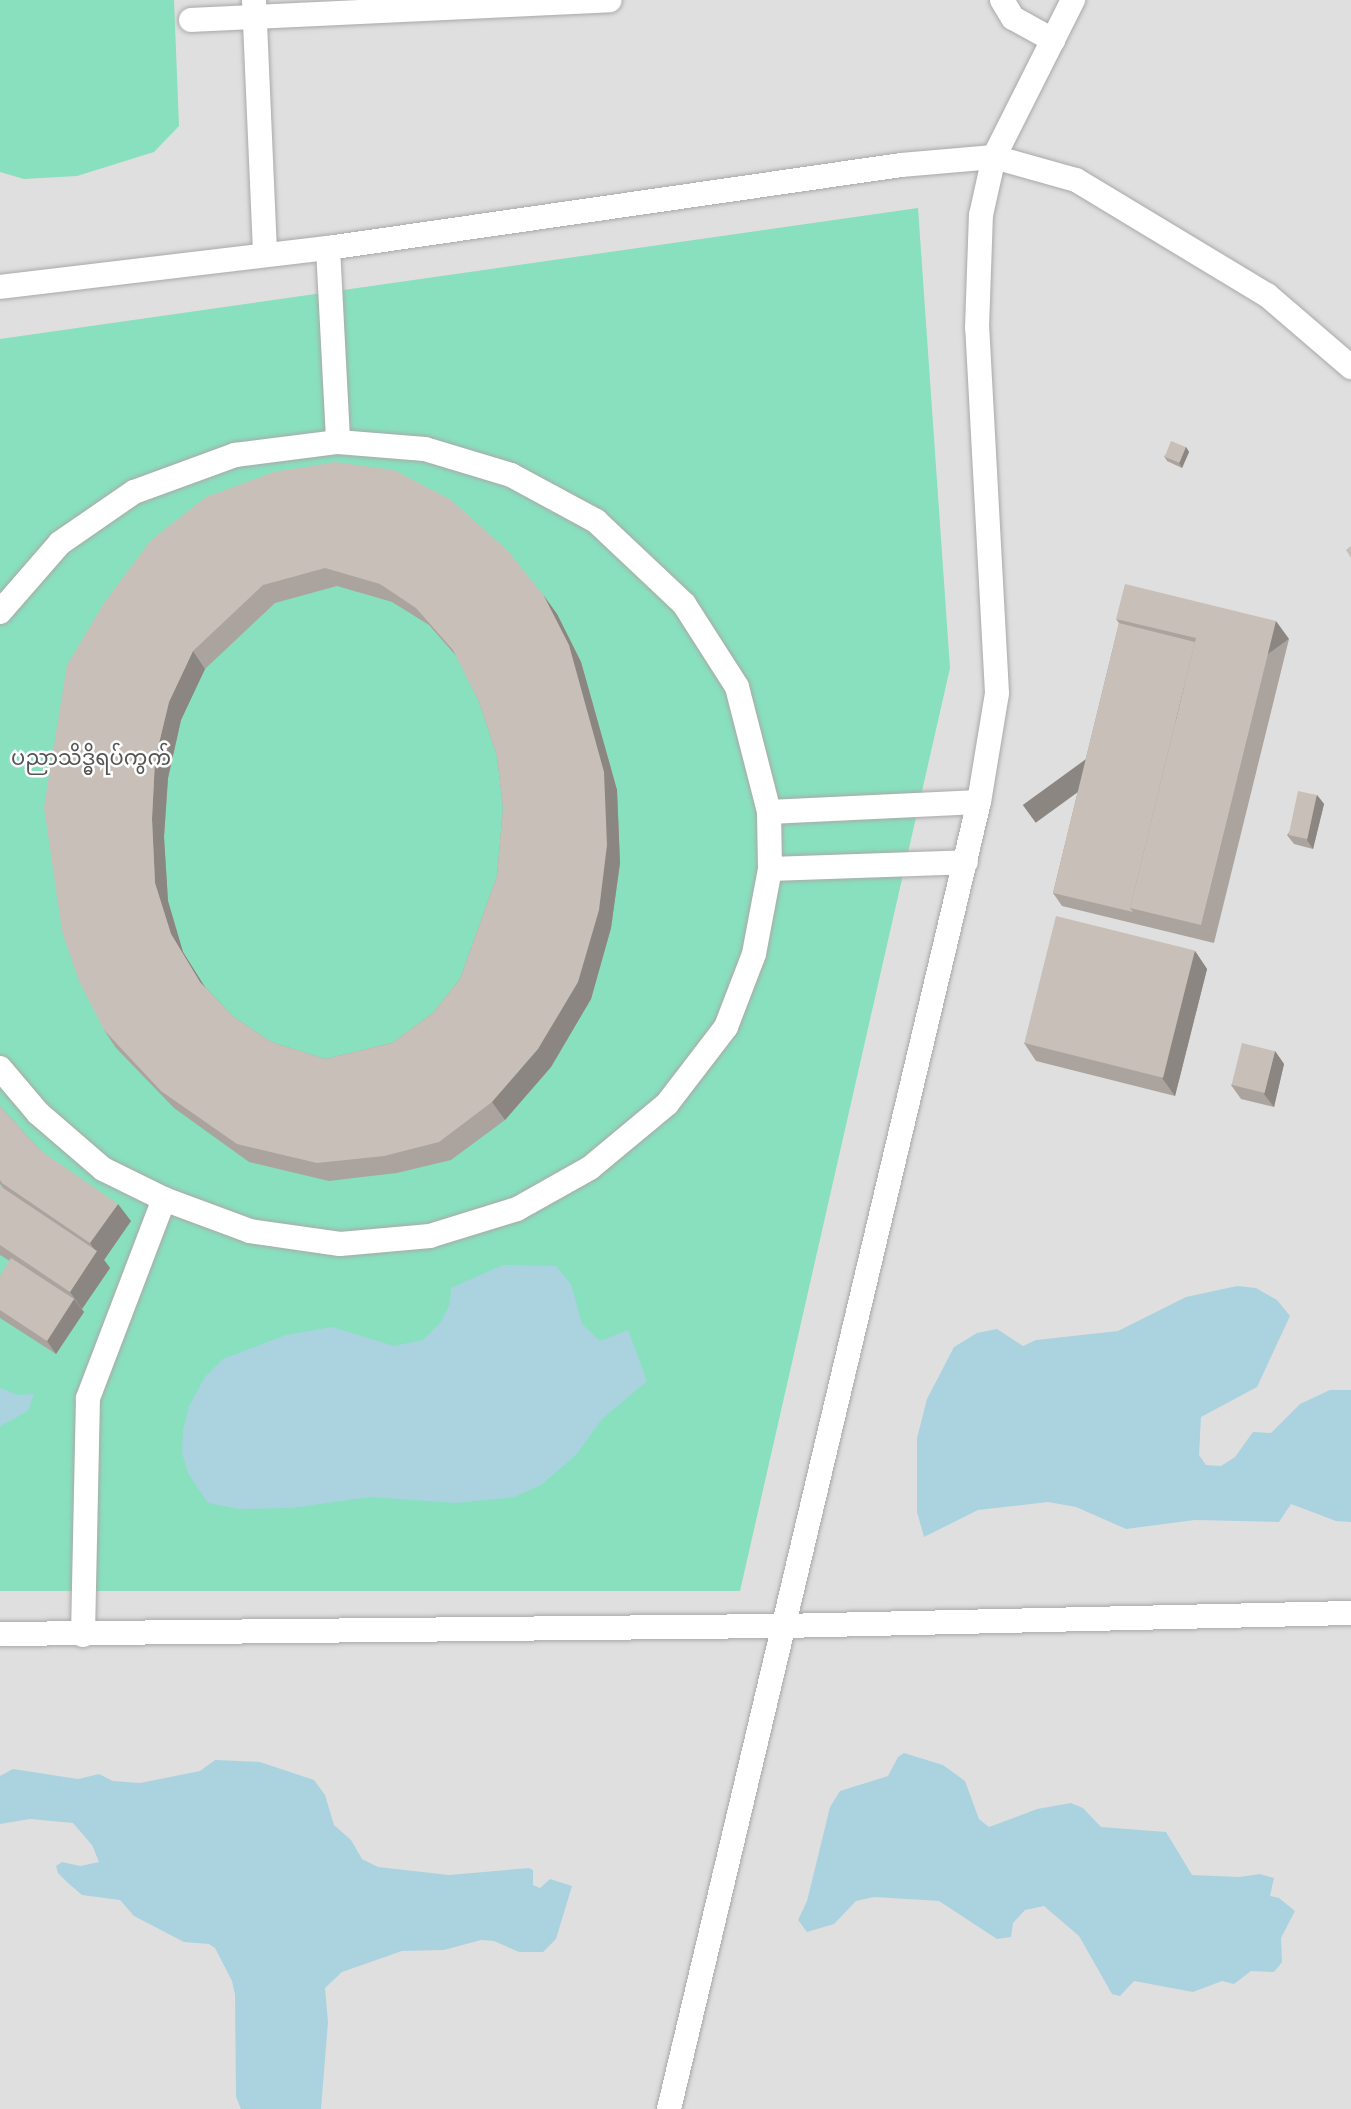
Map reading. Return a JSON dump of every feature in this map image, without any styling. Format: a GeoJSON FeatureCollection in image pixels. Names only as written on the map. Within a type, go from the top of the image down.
{"type":"FeatureCollection","features":[{"type":"Feature","properties":{"kind":"street"},"geometry":{"type":"LineString","coordinates":[[191,20],[255,9],[610,0]]}},
{"type":"Feature","properties":{"kind":"street"},"geometry":{"type":"LineString","coordinates":[[1002,0],[1013,18],[1053,40]]}},
{"type":"Feature","properties":{"kind":"street"},"geometry":{"type":"LineString","coordinates":[[669,2109],[979,802],[997,693],[977,328],[981,215],[994,158],[1073,0]]}},
{"type":"Feature","properties":{"kind":"street"},"geometry":{"type":"LineString","coordinates":[[255,9],[265,255]]}},
{"type":"Feature","properties":{"kind":"street"},"geometry":{"type":"LineString","coordinates":[[0,287],[328,248],[902,165],[994,158],[1076,180],[1267,295],[1351,367]]}},
{"type":"Feature","properties":{"kind":"street"},"geometry":{"type":"LineString","coordinates":[[328,248],[338,442]]}},
{"type":"Feature","properties":{"kind":"street"},"geometry":{"type":"LineString","coordinates":[[0,612],[60,543],[134,492],[236,455],[338,442],[425,449],[511,475],[596,521],[684,604],[737,687],[769,812],[770,869],[754,954],[726,1027],[667,1104],[590,1168],[518,1209],[430,1236],[340,1244],[250,1231],[164,1199],[103,1168],[38,1113],[0,1068]]}},
{"type":"Feature","properties":{"kind":"street"},"geometry":{"type":"LineString","coordinates":[[769,812],[979,802]]}},
{"type":"Feature","properties":{"kind":"street"},"geometry":{"type":"LineString","coordinates":[[770,869],[966,862]]}},
{"type":"Feature","properties":{"kind":"street"},"geometry":{"type":"LineString","coordinates":[[83,1635],[88,1398],[164,1199]]}},
{"type":"Feature","properties":{"kind":"street"},"geometry":{"type":"LineString","coordinates":[[0,1634],[83,1635],[782,1626],[1351,1613]]}},
{"type":"Feature","properties":{"kind":"shaded area"},"geometry":{"type":"Polygon","coordinates":[[[0,0],[1351,0],[1351,2109],[0,2109],[0,0]]]}},
{"type":"Feature","properties":{"kind":"green space"},"geometry":{"type":"Polygon","coordinates":[[[0,0],[174,0],[179,126],[154,152],[77,176],[24,179],[0,172],[0,0]]]}},
{"type":"Feature","properties":{"kind":"green space"},"geometry":{"type":"Polygon","coordinates":[[[918,208],[950,668],[740,1591],[0,1591],[0,339],[918,208]]]}},
{"type":"Feature","properties":{"kind":"water"},"geometry":{"type":"Polygon","coordinates":[[[503,1265],[556,1266],[571,1284],[582,1324],[600,1341],[628,1330],[647,1381],[602,1419],[576,1455],[541,1485],[514,1497],[456,1503],[370,1497],[291,1508],[239,1509],[208,1503],[188,1473],[182,1453],[183,1431],[189,1406],[205,1377],[223,1359],[286,1335],[332,1327],[394,1346],[423,1340],[441,1322],[450,1303],[451,1288],[503,1265]]]}},
{"type":"Feature","properties":{"kind":"water"},"geometry":{"type":"Polygon","coordinates":[[[1237,1286],[1256,1288],[1277,1300],[1290,1316],[1257,1387],[1201,1417],[1199,1455],[1206,1465],[1221,1466],[1235,1457],[1253,1432],[1271,1433],[1300,1404],[1330,1390],[1351,1390],[1351,1522],[1336,1521],[1291,1504],[1279,1522],[1195,1520],[1126,1529],[1076,1507],[1048,1502],[978,1510],[924,1537],[917,1512],[917,1438],[927,1399],[954,1347],[977,1333],[997,1329],[1023,1346],[1036,1340],[1118,1331],[1186,1297],[1237,1286]]]}},
{"type":"Feature","properties":{"kind":"water"},"geometry":{"type":"Polygon","coordinates":[[[0,1388],[18,1395],[34,1394],[28,1411],[0,1426],[0,1388]]]}},
{"type":"Feature","properties":{"kind":"water"},"geometry":{"type":"Polygon","coordinates":[[[904,1753],[943,1765],[965,1781],[979,1819],[989,1827],[1037,1809],[1071,1803],[1083,1808],[1101,1827],[1166,1832],[1192,1875],[1239,1877],[1260,1874],[1274,1878],[1270,1896],[1279,1898],[1295,1911],[1281,1938],[1282,1962],[1274,1972],[1251,1971],[1234,1984],[1222,1981],[1193,1992],[1134,1981],[1120,1996],[1112,1994],[1079,1936],[1044,1906],[1025,1910],[1013,1923],[1011,1937],[997,1939],[939,1901],[874,1897],[856,1901],[834,1924],[807,1932],[798,1920],[807,1901],[830,1807],[840,1791],[888,1776],[898,1757],[904,1753]]]}},
{"type":"Feature","properties":{"kind":"water"},"geometry":{"type":"Polygon","coordinates":[[[215,1760],[260,1762],[314,1780],[325,1795],[334,1825],[351,1840],[362,1859],[378,1867],[449,1875],[529,1868],[533,1870],[533,1885],[540,1888],[550,1879],[572,1886],[556,1939],[543,1952],[519,1952],[494,1941],[481,1940],[444,1950],[402,1951],[342,1972],[325,1988],[328,2022],[321,2109],[241,2109],[236,2097],[235,1995],[232,1981],[215,1948],[209,1944],[184,1942],[134,1916],[120,1900],[82,1895],[68,1883],[58,1873],[56,1866],[62,1862],[80,1866],[99,1862],[92,1845],[73,1823],[30,1819],[0,1824],[0,1776],[13,1769],[78,1779],[99,1774],[113,1781],[140,1783],[200,1771],[215,1760]]]}},
{"type":"Feature","properties":{"kind":"building"},"geometry":{"type":"Polygon","coordinates":[[[1171,441],[1186,447],[1179,463],[1165,457],[1171,441]]]}},
{"type":"Feature","properties":{"kind":"building"},"geometry":{"type":"Polygon","coordinates":[[[335,462],[394,470],[451,500],[507,550],[544,596],[569,645],[604,772],[607,845],[599,910],[578,982],[538,1049],[492,1102],[439,1142],[384,1156],[317,1163],[237,1144],[161,1091],[104,1030],[79,981],[62,931],[44,807],[67,665],[104,603],[151,540],[206,497],[274,472],[335,462]],[[325,568],[263,585],[193,651],[169,702],[155,760],[152,819],[155,883],[171,934],[200,982],[234,1017],[271,1042],[325,1059],[392,1043],[433,1013],[460,979],[497,876],[503,808],[497,756],[479,702],[453,650],[416,608],[380,584],[325,568]]]}},
{"type":"Feature","properties":{"kind":"building"},"geometry":{"type":"Polygon","coordinates":[[[1351,546],[1351,558],[1346,550],[1351,546]]]}},
{"type":"Feature","properties":{"kind":"building"},"geometry":{"type":"Polygon","coordinates":[[[1125,584],[1276,621],[1201,925],[1130,908],[1196,638],[1116,619],[1125,584]]]}},
{"type":"Feature","properties":{"kind":"building"},"geometry":{"type":"Polygon","coordinates":[[[1119,623],[1195,642],[1130,908],[1133,912],[1053,893],[1119,623]]]}},
{"type":"Feature","properties":{"kind":"building"},"geometry":{"type":"Polygon","coordinates":[[[1298,791],[1317,795],[1307,839],[1289,835],[1298,791]]]}},
{"type":"Feature","properties":{"kind":"building"},"geometry":{"type":"Polygon","coordinates":[[[1056,916],[1195,951],[1163,1078],[1024,1043],[1056,916]]]}},
{"type":"Feature","properties":{"kind":"building"},"geometry":{"type":"Polygon","coordinates":[[[1242,1043],[1275,1051],[1265,1093],[1232,1085],[1242,1043]]]}},
{"type":"Feature","properties":{"kind":"building"},"geometry":{"type":"Polygon","coordinates":[[[0,1106],[40,1150],[118,1204],[90,1243],[0,1180],[0,1106]]]}},
{"type":"Feature","properties":{"kind":"building"},"geometry":{"type":"Polygon","coordinates":[[[0,1186],[97,1251],[70,1292],[0,1245],[0,1186]]]}},
{"type":"Feature","properties":{"kind":"building"},"geometry":{"type":"Polygon","coordinates":[[[11,1258],[74,1299],[47,1341],[0,1310],[0,1276],[11,1258]]]}},
{"type":"Feature","properties":{"kind":"district","name":"ပညာသိဒ္ဓိရပ်ကွက်"},"geometry":{"type":"Point","coordinates":[91,758]}}]}
